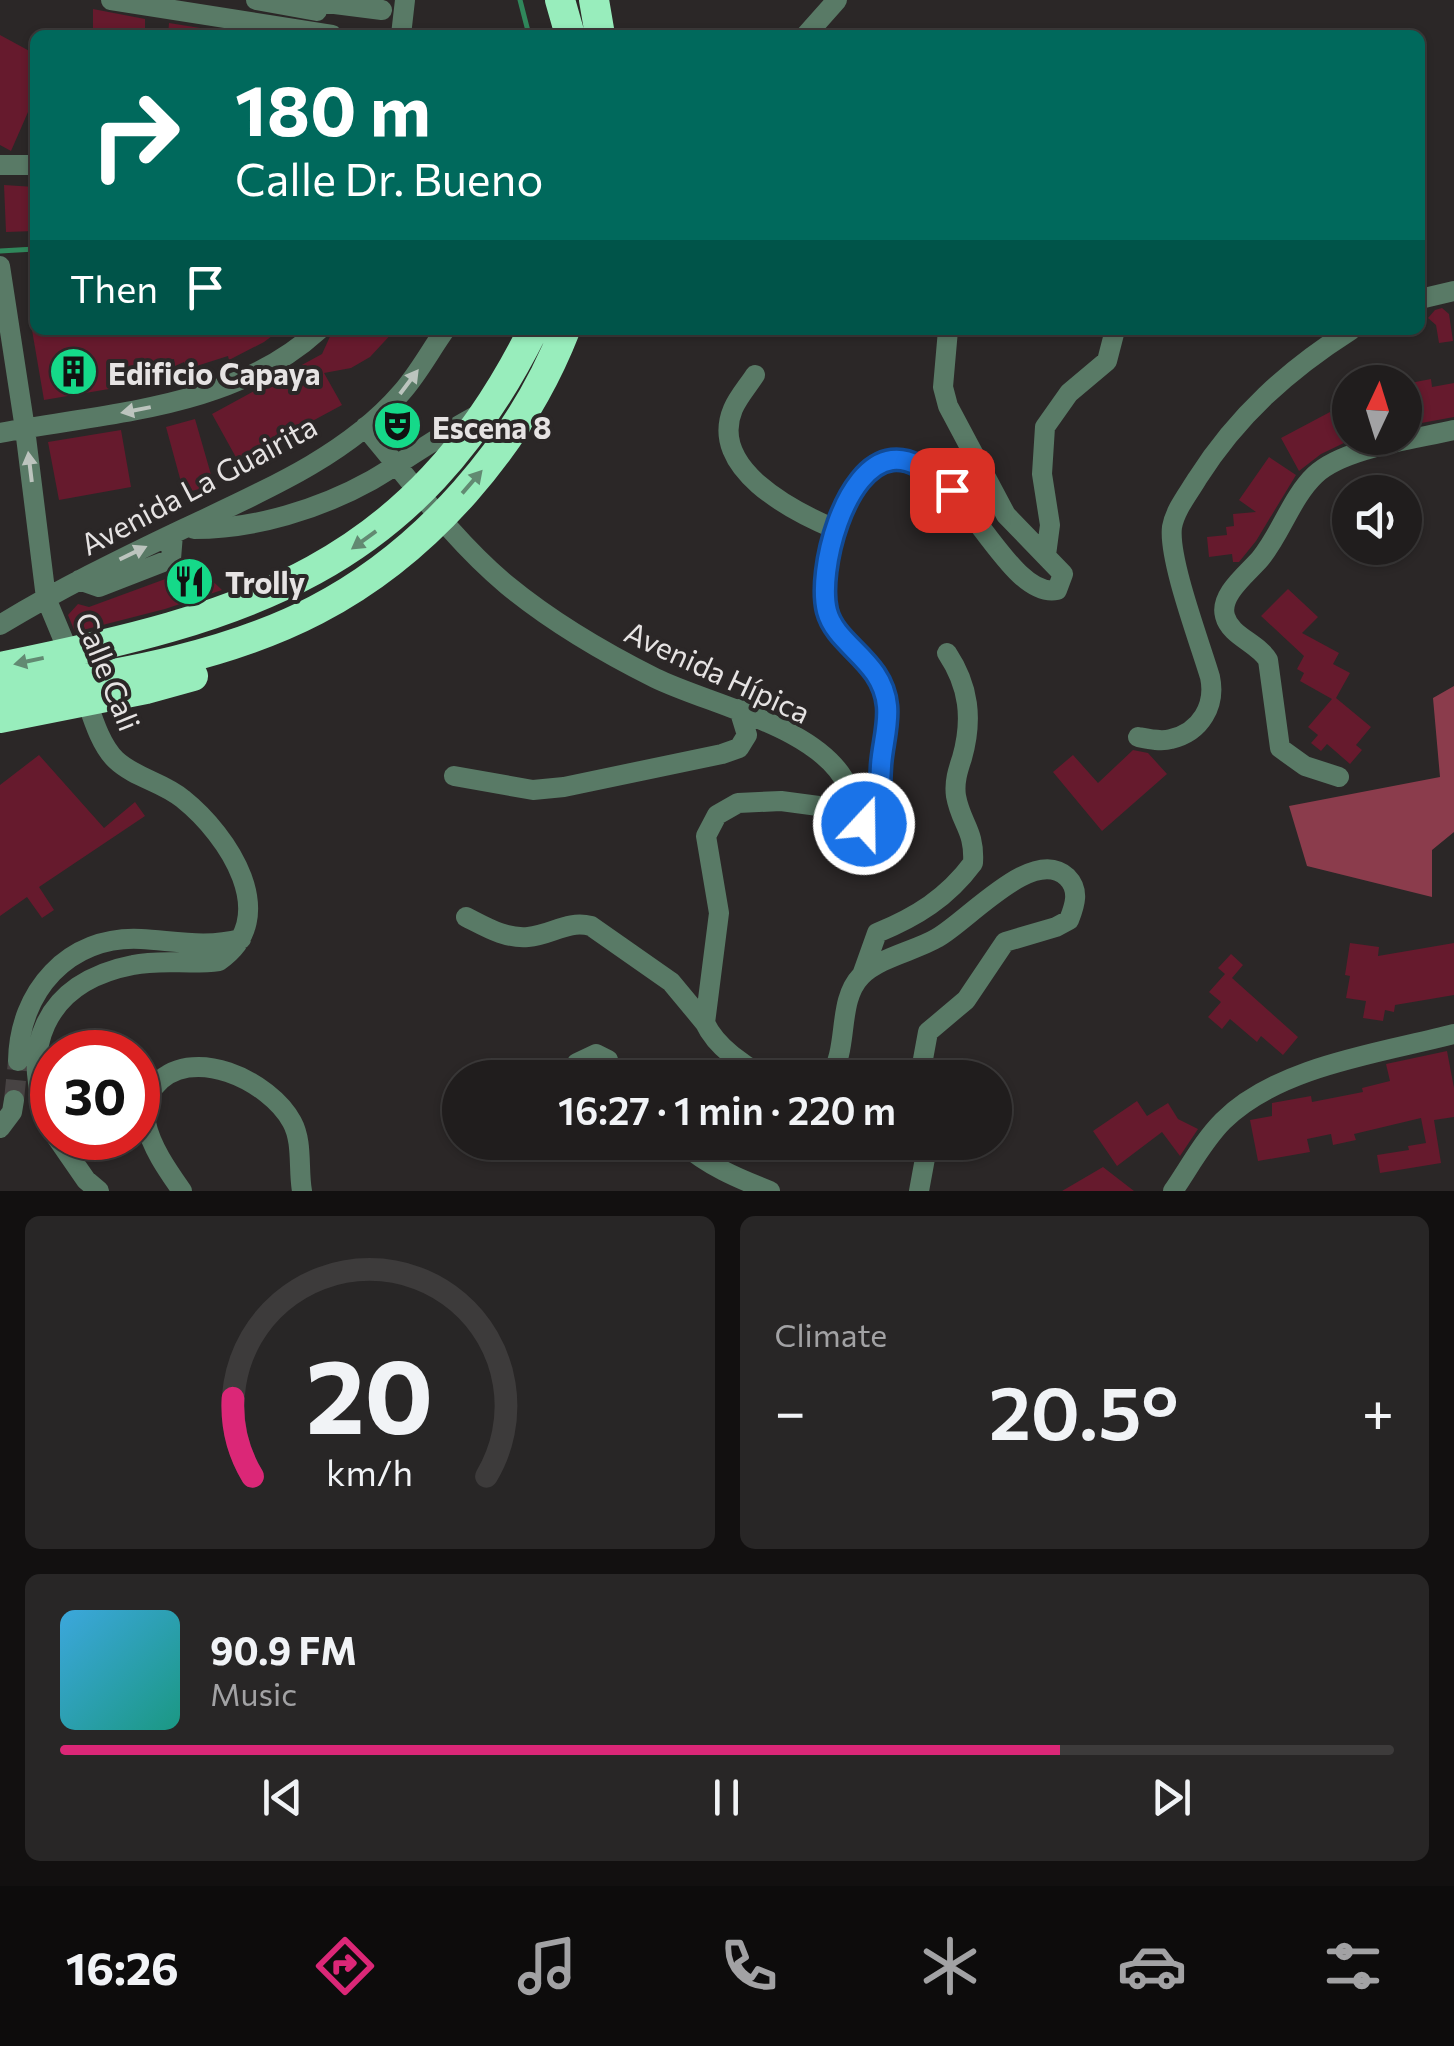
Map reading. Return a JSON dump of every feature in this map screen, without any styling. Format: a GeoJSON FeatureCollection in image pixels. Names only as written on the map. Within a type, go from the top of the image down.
{"type":"FeatureCollection","features":[{"type":"Feature","properties":{"kind":"highway"},"geometry":{"type":"LineString","coordinates":[[560,0],[569,30]]}},
{"type":"Feature","properties":{"kind":"highway"},"geometry":{"type":"LineString","coordinates":[[594,0],[599,30]]}},
{"type":"Feature","properties":{"kind":"highway"},"geometry":{"type":"LineString","coordinates":[[0,667],[202,620],[307,575],[371,536],[457,455],[489,409],[530,335]]}},
{"type":"Feature","properties":{"kind":"highway"},"geometry":{"type":"LineString","coordinates":[[0,694],[205,652],[316,610],[360,583],[402,551],[479,474],[526,407],[562,335]]}},
{"type":"Feature","properties":{"kind":"highway"},"geometry":{"type":"LineString","coordinates":[[0,718],[146,688],[240,660],[282,644],[316,610]]}},
{"type":"Feature","properties":{"kind":"street"},"geometry":{"type":"LineString","coordinates":[[112,0],[217,9],[306,30]]}},
{"type":"Feature","properties":{"kind":"street"},"geometry":{"type":"LineString","coordinates":[[256,0],[383,5],[382,16],[403,18]]}},
{"type":"Feature","properties":{"kind":"street"},"geometry":{"type":"LineString","coordinates":[[811,30],[837,0]]}},
{"type":"Feature","properties":{"kind":"street"},"geometry":{"type":"LineString","coordinates":[[318,4],[322,30]]}},
{"type":"Feature","properties":{"kind":"street"},"geometry":{"type":"LineString","coordinates":[[0,165],[30,166]]}},
{"type":"Feature","properties":{"kind":"street","name":"Calle Cali"},"geometry":{"type":"LineString","coordinates":[[0,267],[26,429],[46,598],[110,753],[122,765],[181,796],[218,834],[249,896],[248,923],[242,940]]}},
{"type":"Feature","properties":{"kind":"street"},"geometry":{"type":"LineString","coordinates":[[1425,298],[1454,290]]}},
{"type":"Feature","properties":{"kind":"street"},"geometry":{"type":"LineString","coordinates":[[0,433],[158,406],[214,389],[258,374],[312,335]]}},
{"type":"Feature","properties":{"kind":"street","name":"Avenida La Guairita"},"geometry":{"type":"LineString","coordinates":[[0,624],[295,472],[365,427],[401,394],[441,335]]}},
{"type":"Feature","properties":{"kind":"street"},"geometry":{"type":"LineString","coordinates":[[705,1024],[720,913],[707,850],[710,825],[717,816],[738,803],[781,801],[835,812],[864,824],[878,812],[888,708],[883,686],[874,668],[828,617],[825,586],[835,529],[860,480],[874,466],[890,460],[907,460],[920,466],[952,490],[1021,576],[1038,589],[1057,590],[1063,574],[1006,515],[948,406],[943,387],[948,335]]}},
{"type":"Feature","properties":{"kind":"street"},"geometry":{"type":"LineString","coordinates":[[1046,555],[1050,525],[1042,474],[1044,427],[1069,393],[1108,361],[1114,335]]}},
{"type":"Feature","properties":{"kind":"street"},"geometry":{"type":"LineString","coordinates":[[1138,737],[1171,740],[1196,726],[1212,700],[1210,677],[1175,552],[1172,527],[1176,514],[1205,466],[1260,398],[1344,335]]}},
{"type":"Feature","properties":{"kind":"street"},"geometry":{"type":"LineString","coordinates":[[754,375],[733,408],[730,424],[735,457],[758,485],[835,529]]}},
{"type":"Feature","properties":{"kind":"street"},"geometry":{"type":"LineString","coordinates":[[177,532],[252,522],[340,497],[489,409]]}},
{"type":"Feature","properties":{"kind":"street","name":"Avenida Hípica"},"geometry":{"type":"LineString","coordinates":[[365,427],[454,533],[506,584],[570,630],[625,662],[695,696],[775,724],[841,770],[848,787],[835,812]]}},
{"type":"Feature","properties":{"kind":"street"},"geometry":{"type":"LineString","coordinates":[[1339,777],[1305,766],[1280,748],[1268,660],[1262,650],[1229,624],[1224,615],[1225,603],[1266,551],[1308,482],[1324,467],[1375,449],[1454,430]]}},
{"type":"Feature","properties":{"kind":"street"},"geometry":{"type":"LineString","coordinates":[[837,1060],[852,992],[876,933],[929,907],[973,863],[971,832],[956,796],[956,775],[968,731],[968,706],[962,675],[947,653]]}},
{"type":"Feature","properties":{"kind":"street"},"geometry":{"type":"LineString","coordinates":[[454,776],[533,790],[722,754],[739,748],[747,736],[739,710]]}},
{"type":"Feature","properties":{"kind":"street"},"geometry":{"type":"LineString","coordinates":[[862,975],[938,938],[1023,873],[1050,868],[1064,874],[1073,884],[1076,896],[1069,920],[1006,942],[966,1000],[928,1032],[922,1060]]}},
{"type":"Feature","properties":{"kind":"street"},"geometry":{"type":"LineString","coordinates":[[466,917],[506,936],[527,938],[577,923],[591,926],[671,982],[710,1034],[740,1060]]}},
{"type":"Feature","properties":{"kind":"street"},"geometry":{"type":"LineString","coordinates":[[18,1062],[18,1044],[43,980],[75,953],[117,940],[189,945],[242,940]]}},
{"type":"Feature","properties":{"kind":"street"},"geometry":{"type":"LineString","coordinates":[[43,1030],[63,998],[86,982],[134,964],[219,961],[242,940]]}},
{"type":"Feature","properties":{"kind":"street"},"geometry":{"type":"LineString","coordinates":[[1173,1191],[1223,1121],[1264,1091],[1304,1074],[1454,1034]]}},
{"type":"Feature","properties":{"kind":"street"},"geometry":{"type":"LineString","coordinates":[[582,1060],[596,1054],[608,1060]]}},
{"type":"Feature","properties":{"kind":"street"},"geometry":{"type":"LineString","coordinates":[[182,1191],[150,1138],[144,1119],[146,1098],[169,1074],[199,1067],[236,1074],[265,1091],[291,1118],[297,1132],[302,1191]]}},
{"type":"Feature","properties":{"kind":"street"},"geometry":{"type":"LineString","coordinates":[[0,1128],[12,1112],[14,1100]]}},
{"type":"Feature","properties":{"kind":"street"},"geometry":{"type":"LineString","coordinates":[[72,1160],[99,1191]]}},
{"type":"Feature","properties":{"kind":"street"},"geometry":{"type":"LineString","coordinates":[[702,1160],[770,1191]]}},
{"type":"Feature","properties":{"kind":"street"},"geometry":{"type":"LineString","coordinates":[[918,1191],[924,1160]]}},
{"type":"Feature","properties":{"kind":"shaded area"},"geometry":{"type":"Polygon","coordinates":[[[1454,686],[1454,832],[1432,850],[1432,897],[1307,866],[1289,806],[1440,777],[1433,698],[1454,686]]]}},
{"type":"Feature","properties":{"kind":"building"},"geometry":{"type":"Polygon","coordinates":[[[93,9],[145,19],[145,30],[93,30],[93,9]]]}},
{"type":"Feature","properties":{"kind":"building"},"geometry":{"type":"Polygon","coordinates":[[[169,23],[213,30],[168,30],[169,23]]]}},
{"type":"Feature","properties":{"kind":"building"},"geometry":{"type":"Polygon","coordinates":[[[0,35],[30,51],[30,107],[11,151],[0,145],[0,35]]]}},
{"type":"Feature","properties":{"kind":"building"},"geometry":{"type":"Polygon","coordinates":[[[4,185],[30,187],[30,231],[6,232],[4,185]]]}},
{"type":"Feature","properties":{"kind":"building"},"geometry":{"type":"Polygon","coordinates":[[[1442,308],[1449,314],[1453,341],[1439,343],[1436,325],[1428,318],[1442,308]]]}},
{"type":"Feature","properties":{"kind":"building"},"geometry":{"type":"Polygon","coordinates":[[[33,335],[273,335],[229,360],[228,356],[187,369],[184,362],[175,366],[174,359],[106,373],[109,389],[44,400],[33,335]]]}},
{"type":"Feature","properties":{"kind":"building"},"geometry":{"type":"Polygon","coordinates":[[[331,335],[390,335],[370,357],[351,368],[324,373],[342,405],[238,461],[212,414],[322,354],[331,335]]]}},
{"type":"Feature","properties":{"kind":"building"},"geometry":{"type":"Polygon","coordinates":[[[1431,379],[1432,387],[1454,383],[1454,417],[1422,423],[1422,381],[1431,379]]]}},
{"type":"Feature","properties":{"kind":"building"},"geometry":{"type":"Polygon","coordinates":[[[1330,412],[1332,416],[1332,449],[1299,471],[1281,438],[1330,412]]]}},
{"type":"Feature","properties":{"kind":"building"},"geometry":{"type":"Polygon","coordinates":[[[195,419],[214,485],[184,493],[166,427],[195,419]]]}},
{"type":"Feature","properties":{"kind":"building"},"geometry":{"type":"Polygon","coordinates":[[[121,430],[131,487],[59,500],[48,442],[121,430]]]}},
{"type":"Feature","properties":{"kind":"building"},"geometry":{"type":"Polygon","coordinates":[[[1269,457],[1296,475],[1239,562],[1233,562],[1232,554],[1209,557],[1207,537],[1227,535],[1226,527],[1234,526],[1233,514],[1256,512],[1239,500],[1269,457]]]}},
{"type":"Feature","properties":{"kind":"building"},"geometry":{"type":"Polygon","coordinates":[[[198,567],[222,590],[75,632],[68,615],[78,604],[89,607],[198,567]]]}},
{"type":"Feature","properties":{"kind":"building"},"geometry":{"type":"Polygon","coordinates":[[[1288,589],[1318,617],[1302,633],[1339,653],[1333,664],[1350,673],[1336,698],[1371,727],[1356,745],[1362,750],[1350,764],[1327,744],[1321,751],[1311,743],[1318,735],[1308,727],[1332,699],[1300,681],[1304,673],[1297,669],[1304,656],[1261,616],[1288,589]]]}},
{"type":"Feature","properties":{"kind":"building"},"geometry":{"type":"Polygon","coordinates":[[[1133,750],[1148,753],[1167,774],[1102,831],[1053,772],[1073,755],[1098,783],[1133,750]]]}},
{"type":"Feature","properties":{"kind":"building"},"geometry":{"type":"Polygon","coordinates":[[[39,755],[104,828],[135,802],[145,816],[39,887],[54,910],[42,918],[27,897],[0,916],[0,785],[39,755]]]}},
{"type":"Feature","properties":{"kind":"building"},"geometry":{"type":"Polygon","coordinates":[[[1350,943],[1379,947],[1378,956],[1454,943],[1454,995],[1395,1005],[1394,1012],[1385,1010],[1383,1021],[1363,1018],[1366,1001],[1346,998],[1350,943]]]}},
{"type":"Feature","properties":{"kind":"building"},"geometry":{"type":"Polygon","coordinates":[[[1231,954],[1243,965],[1232,978],[1298,1037],[1283,1055],[1261,1036],[1257,1042],[1230,1019],[1222,1029],[1208,1017],[1221,1002],[1209,992],[1225,974],[1218,968],[1231,954]]]}},
{"type":"Feature","properties":{"kind":"building"},"geometry":{"type":"Polygon","coordinates":[[[1447,1051],[1454,1088],[1454,1117],[1434,1120],[1441,1163],[1380,1173],[1377,1155],[1426,1143],[1421,1118],[1354,1134],[1356,1140],[1333,1145],[1331,1134],[1307,1139],[1310,1152],[1258,1161],[1250,1120],[1272,1116],[1272,1103],[1311,1096],[1312,1102],[1363,1092],[1362,1088],[1390,1081],[1386,1064],[1447,1051]]]}},
{"type":"Feature","properties":{"kind":"building"},"geometry":{"type":"Polygon","coordinates":[[[1137,1101],[1147,1116],[1168,1103],[1178,1119],[1198,1129],[1180,1156],[1162,1132],[1117,1166],[1093,1131],[1137,1101]]]}},
{"type":"Feature","properties":{"kind":"building"},"geometry":{"type":"Polygon","coordinates":[[[1103,1167],[1134,1191],[1062,1191],[1103,1167]]]}},
{"type":"Feature","properties":{"kind":"waterway"},"geometry":{"type":"LineString","coordinates":[[520,0],[528,30]]}},
{"type":"Feature","properties":{"kind":"waterway"},"geometry":{"type":"LineString","coordinates":[[0,251],[30,249]]}},
{"type":"Feature","properties":{"kind":"tunnel"},"geometry":{"type":"LineString","coordinates":[[14,1100],[18,1061]]}},
{"type":"Feature","properties":{"kind":"place","name":"Edificio Capaya"},"geometry":{"type":"Point","coordinates":[73,372]}},
{"type":"Feature","properties":{"kind":"place","name":"Escena 8"},"geometry":{"type":"Point","coordinates":[397,426]}},
{"type":"Feature","properties":{"kind":"place","name":"Trolly"},"geometry":{"type":"Point","coordinates":[190,581]}},
{"type":"Feature","properties":{"kind":"route"},"geometry":{"type":"LineString","coordinates":[[864,824],[878,812],[888,708],[874,668],[828,617],[825,586],[835,529],[860,480],[874,466],[890,460],[907,460],[920,466],[952,490]]}}]}
